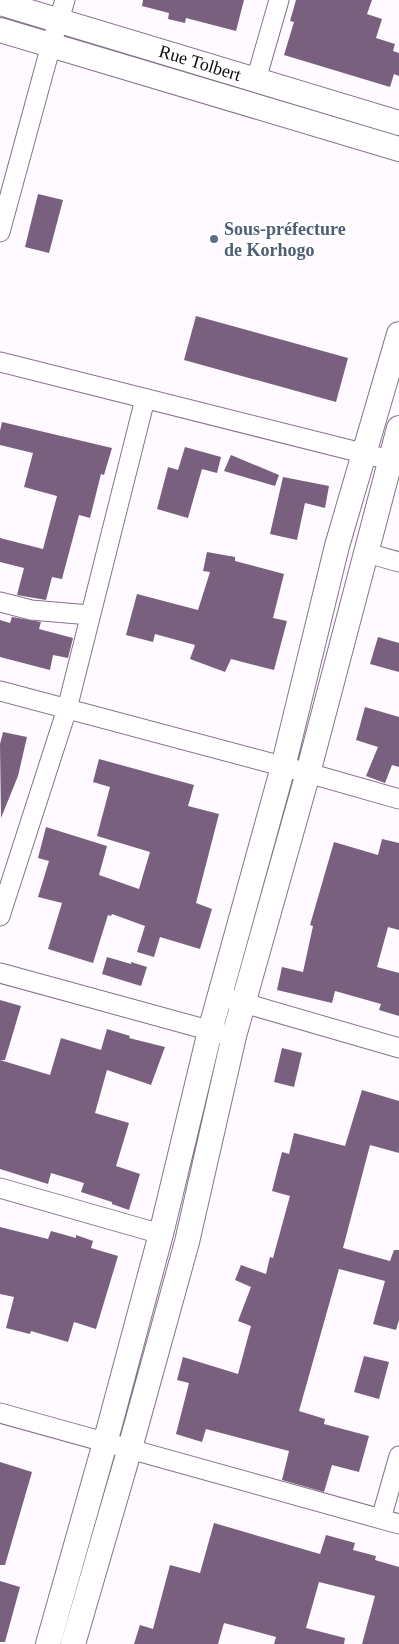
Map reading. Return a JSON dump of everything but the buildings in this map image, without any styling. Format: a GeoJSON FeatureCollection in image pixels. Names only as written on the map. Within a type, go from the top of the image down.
{"type":"FeatureCollection","features":[{"type":"Feature","properties":{"kind":"street"},"geometry":{"type":"LineString","coordinates":[[256,80],[279,0]]}},
{"type":"Feature","properties":{"kind":"street","name":"Rue Tolbert"},"geometry":{"type":"LineString","coordinates":[[0,3],[62,10],[256,80],[399,123]]}},
{"type":"Feature","properties":{"kind":"street"},"geometry":{"type":"LineString","coordinates":[[0,232],[50,45],[62,10]]}},
{"type":"Feature","properties":{"kind":"street","name":"Rue Tolbert"},"geometry":{"type":"LineString","coordinates":[[0,30],[399,149]]}},
{"type":"Feature","properties":{"kind":"street"},"geometry":{"type":"LineString","coordinates":[[48,1644],[161,1234],[219,995],[283,767],[337,546],[399,334]]}},
{"type":"Feature","properties":{"kind":"street"},"geometry":{"type":"LineString","coordinates":[[0,362],[390,460]]}},
{"type":"Feature","properties":{"kind":"street"},"geometry":{"type":"LineString","coordinates":[[0,916],[67,709],[145,399]]}},
{"type":"Feature","properties":{"kind":"street"},"geometry":{"type":"LineString","coordinates":[[73,1644],[130,1448],[186,1242],[242,1002],[308,773],[399,428]]}},
{"type":"Feature","properties":{"kind":"street"},"geometry":{"type":"LineString","coordinates":[[367,553],[399,562]]}},
{"type":"Feature","properties":{"kind":"street"},"geometry":{"type":"LineString","coordinates":[[0,602],[31,610],[90,615]]}},
{"type":"Feature","properties":{"kind":"street"},"geometry":{"type":"LineString","coordinates":[[0,690],[399,799]]}},
{"type":"Feature","properties":{"kind":"street"},"geometry":{"type":"LineString","coordinates":[[0,973],[234,1036]]}},
{"type":"Feature","properties":{"kind":"street"},"geometry":{"type":"LineString","coordinates":[[219,995],[399,1048]]}},
{"type":"Feature","properties":{"kind":"street"},"geometry":{"type":"LineString","coordinates":[[0,1188],[161,1234]]}},
{"type":"Feature","properties":{"kind":"street"},"geometry":{"type":"LineString","coordinates":[[0,1413],[390,1521],[399,1456]]}},
{"type":"Feature","properties":{"kind":"place","name":"Sous-préfecture de Korhogo"},"geometry":{"type":"Point","coordinates":[214,239]}}]}
